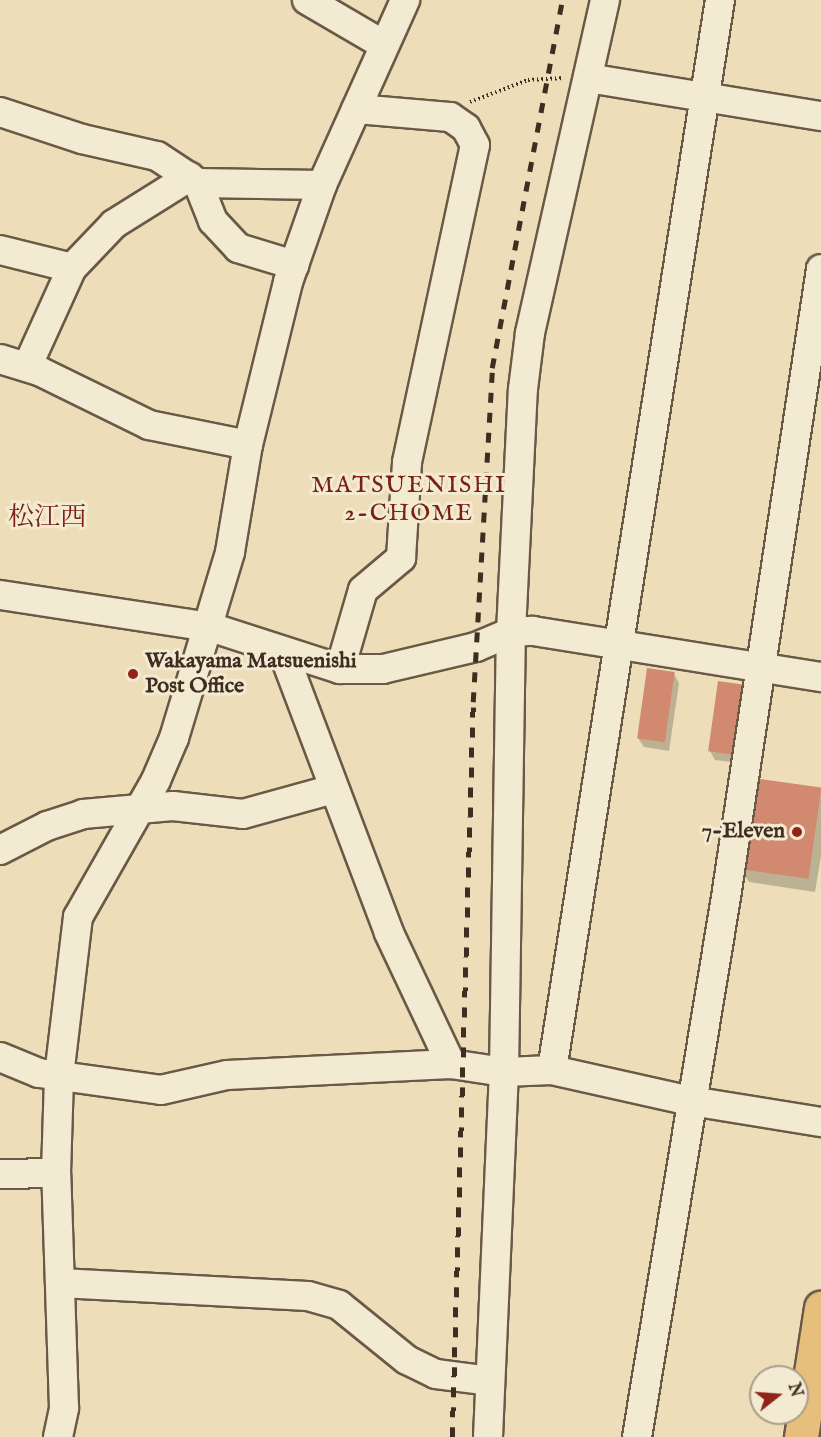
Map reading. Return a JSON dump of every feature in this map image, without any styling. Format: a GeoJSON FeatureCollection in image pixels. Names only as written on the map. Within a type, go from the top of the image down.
{"type":"FeatureCollection","features":[{"type":"Feature","properties":{"kind":"main road"},"geometry":{"type":"LineString","coordinates":[[801,1437],[821,1308]]}},
{"type":"Feature","properties":{"kind":"street"},"geometry":{"type":"LineString","coordinates":[[308,0],[384,45]]}},
{"type":"Feature","properties":{"kind":"street"},"geometry":{"type":"LineString","coordinates":[[58,1437],[64,1408],[56,1173],[59,1076],[78,917],[140,808],[174,738],[210,627],[230,552],[249,445],[294,265],[322,185],[405,0]]}},
{"type":"Feature","properties":{"kind":"street"},"geometry":{"type":"LineString","coordinates":[[488,1437],[504,1072],[511,633],[523,389],[530,333],[605,0]]}},
{"type":"Feature","properties":{"kind":"street"},"geometry":{"type":"LineString","coordinates":[[552,1070],[720,0]]}},
{"type":"Feature","properties":{"kind":"street"},"geometry":{"type":"LineString","coordinates":[[588,78],[821,116]]}},
{"type":"Feature","properties":{"kind":"street"},"geometry":{"type":"LineString","coordinates":[[340,669],[363,590],[401,558],[407,462],[475,145],[466,128],[450,117],[356,109]]}},
{"type":"Feature","properties":{"kind":"street"},"geometry":{"type":"LineString","coordinates":[[0,112],[82,139],[157,156],[194,180],[322,185]]}},
{"type":"Feature","properties":{"kind":"street"},"geometry":{"type":"LineString","coordinates":[[194,180],[213,221],[238,248],[294,265]]}},
{"type":"Feature","properties":{"kind":"street"},"geometry":{"type":"LineString","coordinates":[[194,180],[114,224],[72,268],[13,363],[150,425],[249,445]]}},
{"type":"Feature","properties":{"kind":"street"},"geometry":{"type":"LineString","coordinates":[[0,250],[72,268]]}},
{"type":"Feature","properties":{"kind":"street"},"geometry":{"type":"LineString","coordinates":[[637,1437],[726,897],[821,269]]}},
{"type":"Feature","properties":{"kind":"street"},"geometry":{"type":"LineString","coordinates":[[0,595],[210,627],[340,669],[383,669],[476,647],[511,633],[533,632],[821,677]]}},
{"type":"Feature","properties":{"kind":"street"},"geometry":{"type":"LineString","coordinates":[[283,652],[389,933],[451,1064]]}},
{"type":"Feature","properties":{"kind":"street"},"geometry":{"type":"LineString","coordinates":[[0,850],[83,814],[172,806],[243,814],[333,789]]}},
{"type":"Feature","properties":{"kind":"street"},"geometry":{"type":"LineString","coordinates":[[0,1057],[39,1074],[161,1090],[227,1075],[451,1064],[504,1072],[552,1070],[691,1101],[821,1122]]}},
{"type":"Feature","properties":{"kind":"street"},"geometry":{"type":"LineString","coordinates":[[0,1174],[56,1173]]}},
{"type":"Feature","properties":{"kind":"street"},"geometry":{"type":"LineString","coordinates":[[60,1283],[308,1296],[339,1305],[407,1360],[435,1374],[490,1381]]}},
{"type":"Feature","properties":{"kind":"path"},"geometry":{"type":"LineString","coordinates":[[450,117],[466,104],[528,80],[588,78]]}},
{"type":"Feature","properties":{"kind":"building"},"geometry":{"type":"Polygon","coordinates":[[[647,668],[675,672],[665,742],[637,738],[647,668]]]}},
{"type":"Feature","properties":{"kind":"building"},"geometry":{"type":"Polygon","coordinates":[[[718,681],[745,685],[735,755],[708,751],[718,681]]]}},
{"type":"Feature","properties":{"kind":"building"},"geometry":{"type":"Polygon","coordinates":[[[753,778],[821,788],[809,879],[740,869],[753,778]]]}},
{"type":"Feature","properties":{"kind":"railway"},"geometry":{"type":"LineString","coordinates":[[452,1437],[473,702],[492,368],[562,0]]}},
{"type":"Feature","properties":{"kind":"place","name":"Wakayama Matsuenishi Post Office"},"geometry":{"type":"Point","coordinates":[133,674]}},
{"type":"Feature","properties":{"kind":"place","name":"7-Eleven"},"geometry":{"type":"Point","coordinates":[797,832]}},
{"type":"Feature","properties":{"kind":"district","name":"MATSUENISHI 2-CHOME"},"geometry":{"type":"Point","coordinates":[409,500]}},
{"type":"Feature","properties":{"kind":"district","name":"松江西"},"geometry":{"type":"Point","coordinates":[47,518]}}]}
